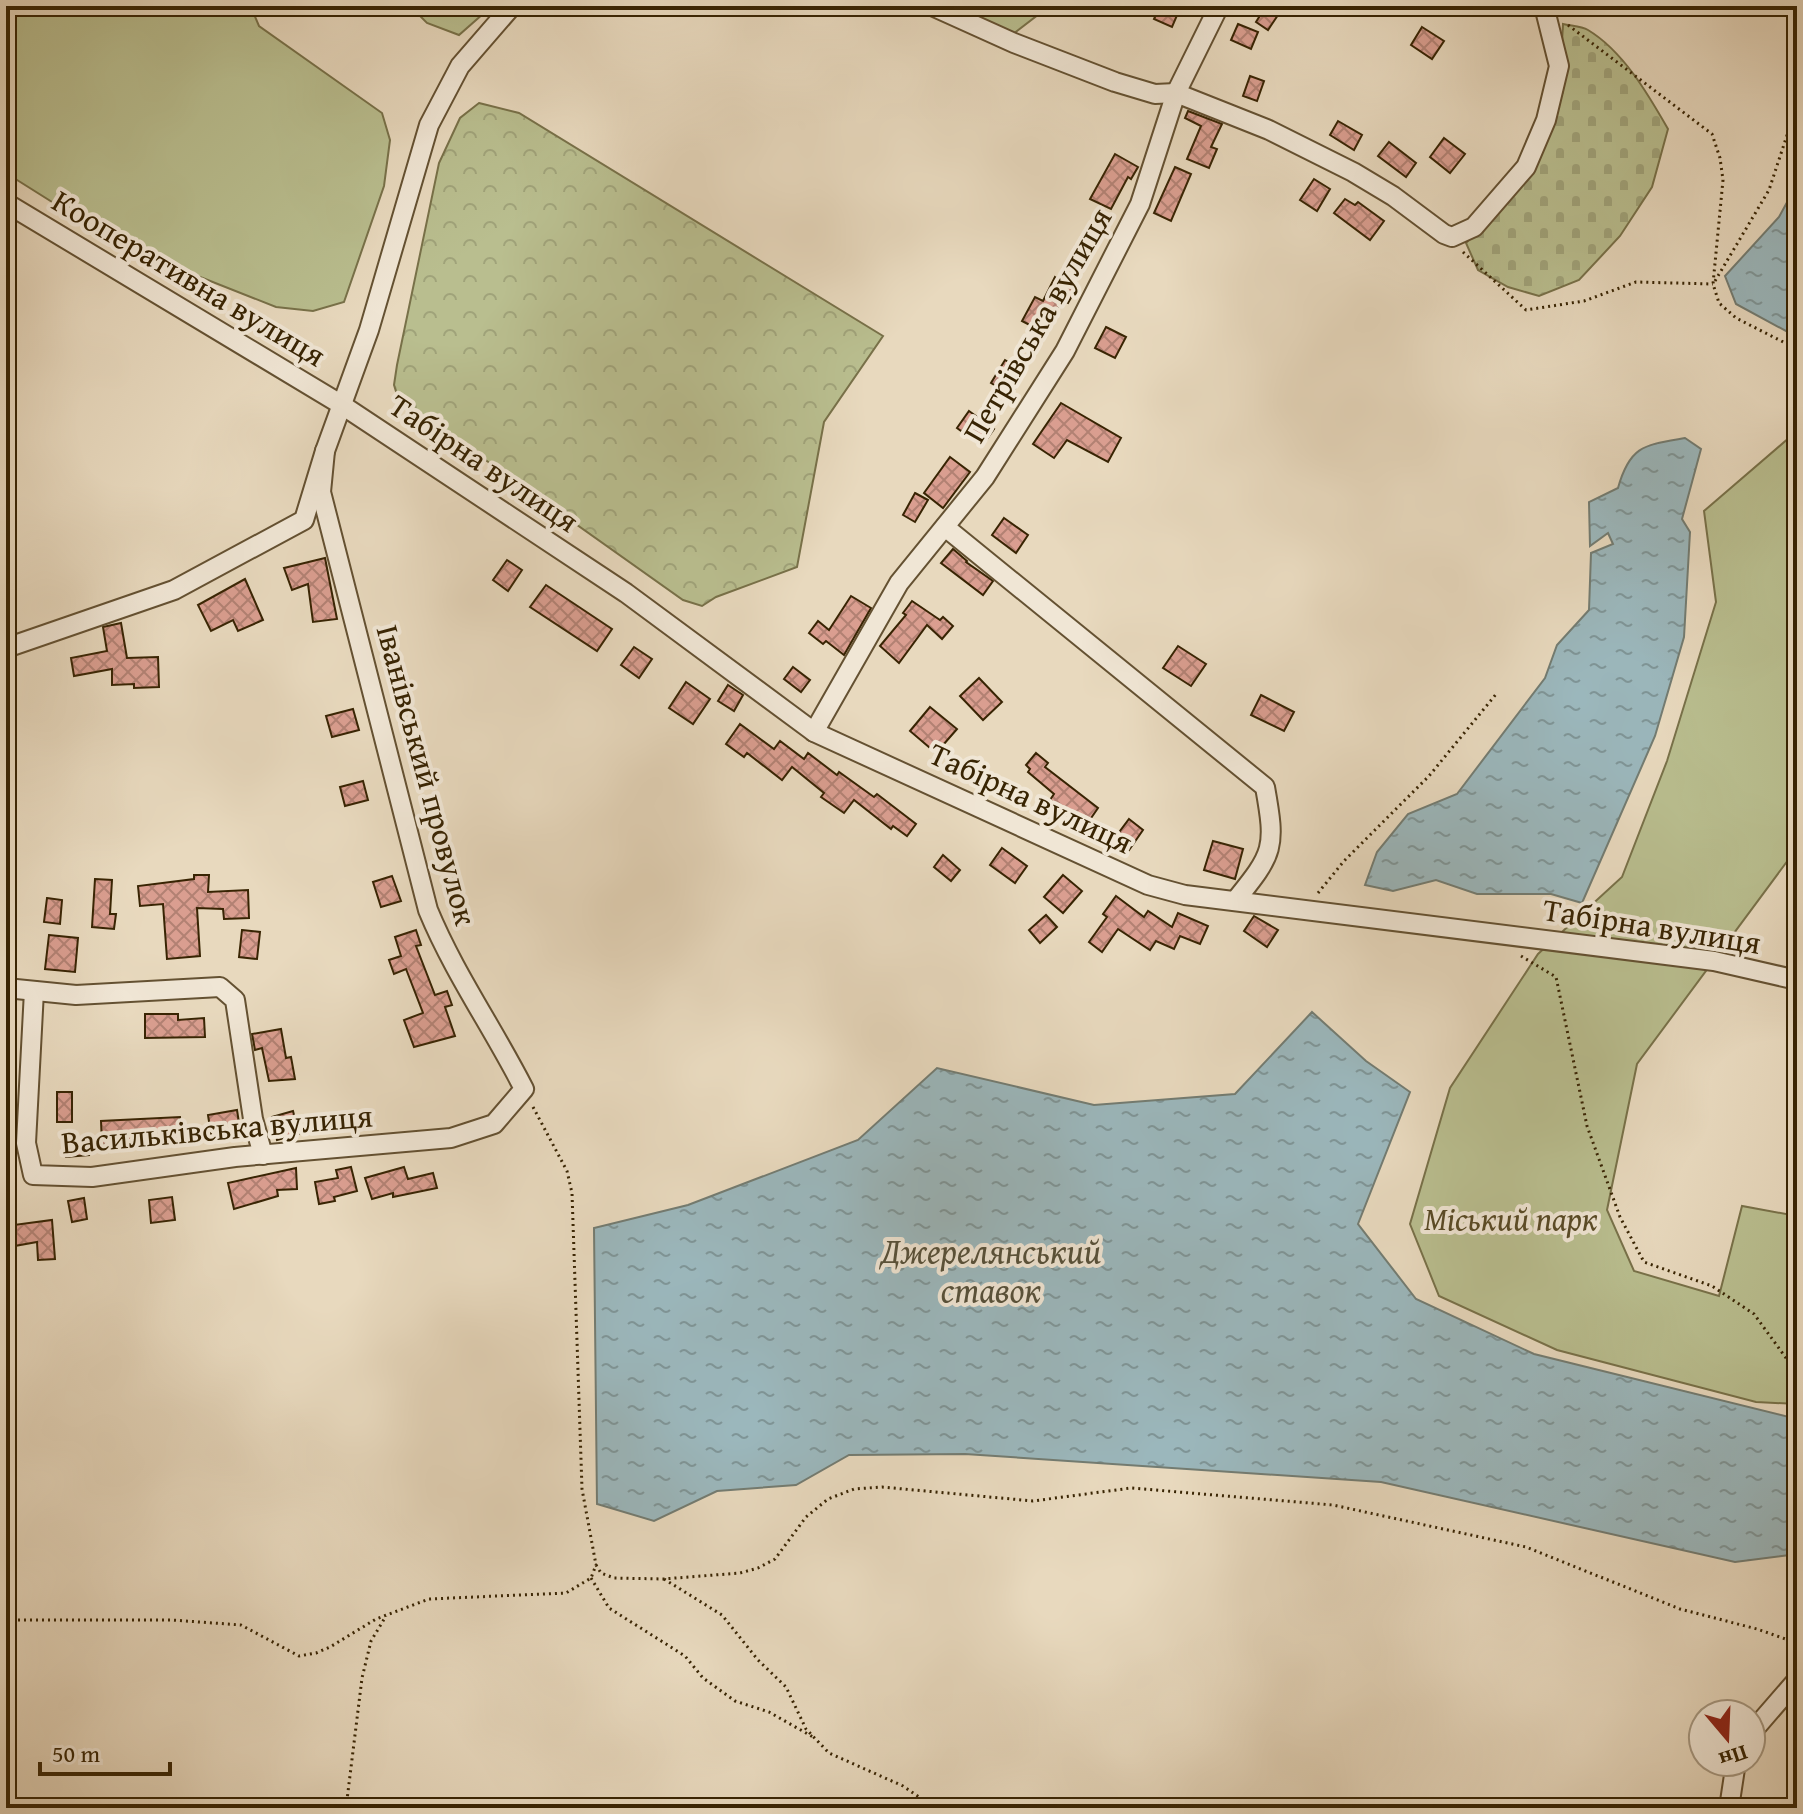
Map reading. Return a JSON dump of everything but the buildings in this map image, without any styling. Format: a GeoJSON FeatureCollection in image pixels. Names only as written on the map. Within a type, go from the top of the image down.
{"type":"FeatureCollection","features":[{"type":"Feature","properties":{"kind":"street"},"geometry":{"type":"LineString","coordinates":[[6,648],[174,590],[304,520],[325,451],[369,330],[429,125],[460,66],[512,6]]}},
{"type":"Feature","properties":{"kind":"street"},"geometry":{"type":"LineString","coordinates":[[932,6],[1014,43],[1115,82],[1155,94],[1176,93],[1269,130],[1353,172],[1452,237],[1474,227],[1526,167],[1546,120],[1559,66],[1544,6]]}},
{"type":"Feature","properties":{"kind":"street","name":"Петрівська вулиця"},"geometry":{"type":"LineString","coordinates":[[814,732],[899,583],[985,477],[1065,351],[1140,204],[1176,93],[1219,6]]}},
{"type":"Feature","properties":{"kind":"street","name":"Кооперативна вулиця"},"geometry":{"type":"LineString","coordinates":[[6,203],[342,405]]}},
{"type":"Feature","properties":{"kind":"street","name":"Табірна вулиця"},"geometry":{"type":"LineString","coordinates":[[342,405],[626,593],[814,732],[1148,885],[1185,895],[1714,961],[1797,980]]}},
{"type":"Feature","properties":{"kind":"street","name":"Іванівський провулок"},"geometry":{"type":"LineString","coordinates":[[325,451],[321,492],[428,910],[447,954],[495,1033],[524,1089]]}},
{"type":"Feature","properties":{"kind":"street"},"geometry":{"type":"LineString","coordinates":[[945,527],[1265,787],[1273,832],[1264,865],[1235,901]]}},
{"type":"Feature","properties":{"kind":"street"},"geometry":{"type":"LineString","coordinates":[[6,988],[76,995],[220,987],[235,1000],[253,1119],[263,1155]]}},
{"type":"Feature","properties":{"kind":"street","name":"Васильківська вулиця"},"geometry":{"type":"LineString","coordinates":[[34,991],[26,1143],[33,1175],[92,1177],[263,1155],[451,1138],[494,1124],[524,1089]]}},
{"type":"Feature","properties":{"kind":"street"},"geometry":{"type":"LineString","coordinates":[[1767,1715],[1797,1680]]}},
{"type":"Feature","properties":{"kind":"street"},"geometry":{"type":"LineString","coordinates":[[1729,1808],[1734,1778]]}},
{"type":"Feature","properties":{"kind":"path"},"geometry":{"type":"LineString","coordinates":[[1568,25],[1712,134],[1723,180],[1713,284],[1719,303],[1736,318],[1797,349]]}},
{"type":"Feature","properties":{"kind":"path"},"geometry":{"type":"LineString","coordinates":[[1713,284],[1769,190],[1793,117],[1797,85]]}},
{"type":"Feature","properties":{"kind":"path"},"geometry":{"type":"LineString","coordinates":[[1444,234],[1526,310],[1584,301],[1636,282],[1713,284]]}},
{"type":"Feature","properties":{"kind":"path"},"geometry":{"type":"LineString","coordinates":[[1306,909],[1344,861],[1429,776],[1497,693]]}},
{"type":"Feature","properties":{"kind":"path"},"geometry":{"type":"LineString","coordinates":[[1518,954],[1556,977],[1587,1126],[1620,1217],[1644,1262],[1712,1286],[1754,1314],[1797,1373]]}},
{"type":"Feature","properties":{"kind":"path"},"geometry":{"type":"LineString","coordinates":[[524,1089],[567,1171],[572,1193],[582,1489],[596,1565],[601,1573],[614,1578],[663,1579],[740,1573],[758,1568],[775,1559],[806,1517],[828,1499],[854,1489],[882,1487],[1033,1501],[1131,1488],[1333,1505],[1526,1547],[1680,1609],[1797,1643]]}},
{"type":"Feature","properties":{"kind":"path"},"geometry":{"type":"LineString","coordinates":[[6,1620],[172,1620],[241,1625],[299,1656],[330,1647],[386,1616],[429,1599],[566,1593],[591,1578],[596,1565]]}},
{"type":"Feature","properties":{"kind":"path"},"geometry":{"type":"LineString","coordinates":[[591,1578],[609,1608],[685,1656],[703,1678],[735,1701],[769,1712],[816,1739]]}},
{"type":"Feature","properties":{"kind":"path"},"geometry":{"type":"LineString","coordinates":[[663,1579],[722,1615],[758,1660],[786,1687],[806,1729],[829,1753],[903,1786],[935,1808]]}},
{"type":"Feature","properties":{"kind":"path"},"geometry":{"type":"LineString","coordinates":[[346,1808],[362,1678],[371,1641],[386,1616]]}},
{"type":"Feature","properties":{"kind":"green space"},"geometry":{"type":"Polygon","coordinates":[[[6,6],[254,6],[253,12],[259,26],[382,113],[390,140],[384,186],[344,302],[313,311],[276,307],[138,256],[6,173],[6,6]]]}},
{"type":"Feature","properties":{"kind":"green space"},"geometry":{"type":"Polygon","coordinates":[[[410,6],[492,6],[459,35],[427,23],[410,6]]]}},
{"type":"Feature","properties":{"kind":"green space"},"geometry":{"type":"Polygon","coordinates":[[[951,6],[1043,6],[1039,14],[1013,34],[951,6]]]}},
{"type":"Feature","properties":{"kind":"green space"},"geometry":{"type":"Polygon","coordinates":[[[1563,24],[1588,30],[1612,49],[1643,88],[1668,129],[1652,187],[1620,236],[1579,280],[1539,296],[1508,287],[1478,270],[1466,243],[1518,187],[1562,42],[1563,24]]]}},
{"type":"Feature","properties":{"kind":"green space"},"geometry":{"type":"Polygon","coordinates":[[[479,103],[519,113],[883,336],[824,422],[797,567],[716,597],[702,606],[683,600],[398,398],[394,385],[397,365],[439,163],[460,118],[479,103]]]}},
{"type":"Feature","properties":{"kind":"green space","name":"Міський парк"},"geometry":{"type":"Polygon","coordinates":[[[1797,431],[1797,848],[1637,1064],[1607,1210],[1634,1271],[1719,1296],[1742,1206],[1797,1216],[1797,1404],[1756,1402],[1557,1350],[1439,1296],[1410,1224],[1450,1088],[1538,954],[1622,877],[1667,761],[1716,602],[1704,511],[1797,431]]]}},
{"type":"Feature","properties":{"kind":"water"},"geometry":{"type":"Polygon","coordinates":[[[1797,184],[1797,337],[1736,304],[1725,276],[1779,217],[1797,184]]]}},
{"type":"Feature","properties":{"kind":"water"},"geometry":{"type":"Polygon","coordinates":[[[1685,438],[1701,449],[1682,519],[1690,532],[1684,637],[1655,736],[1582,903],[1551,894],[1477,894],[1436,880],[1393,891],[1365,885],[1377,852],[1408,814],[1457,794],[1545,678],[1557,645],[1589,610],[1591,553],[1613,544],[1608,533],[1590,546],[1589,502],[1618,488],[1628,463],[1641,450],[1685,438]]]}},
{"type":"Feature","properties":{"kind":"water","name":"Джерелянський ставок"},"geometry":{"type":"Polygon","coordinates":[[[1312,1012],[1366,1061],[1410,1092],[1358,1224],[1416,1299],[1534,1354],[1797,1419],[1797,1554],[1735,1562],[1381,1482],[965,1454],[849,1455],[796,1485],[717,1491],[654,1521],[597,1504],[594,1228],[688,1205],[858,1140],[937,1068],[1094,1105],[1235,1094],[1312,1012]]]}}]}
